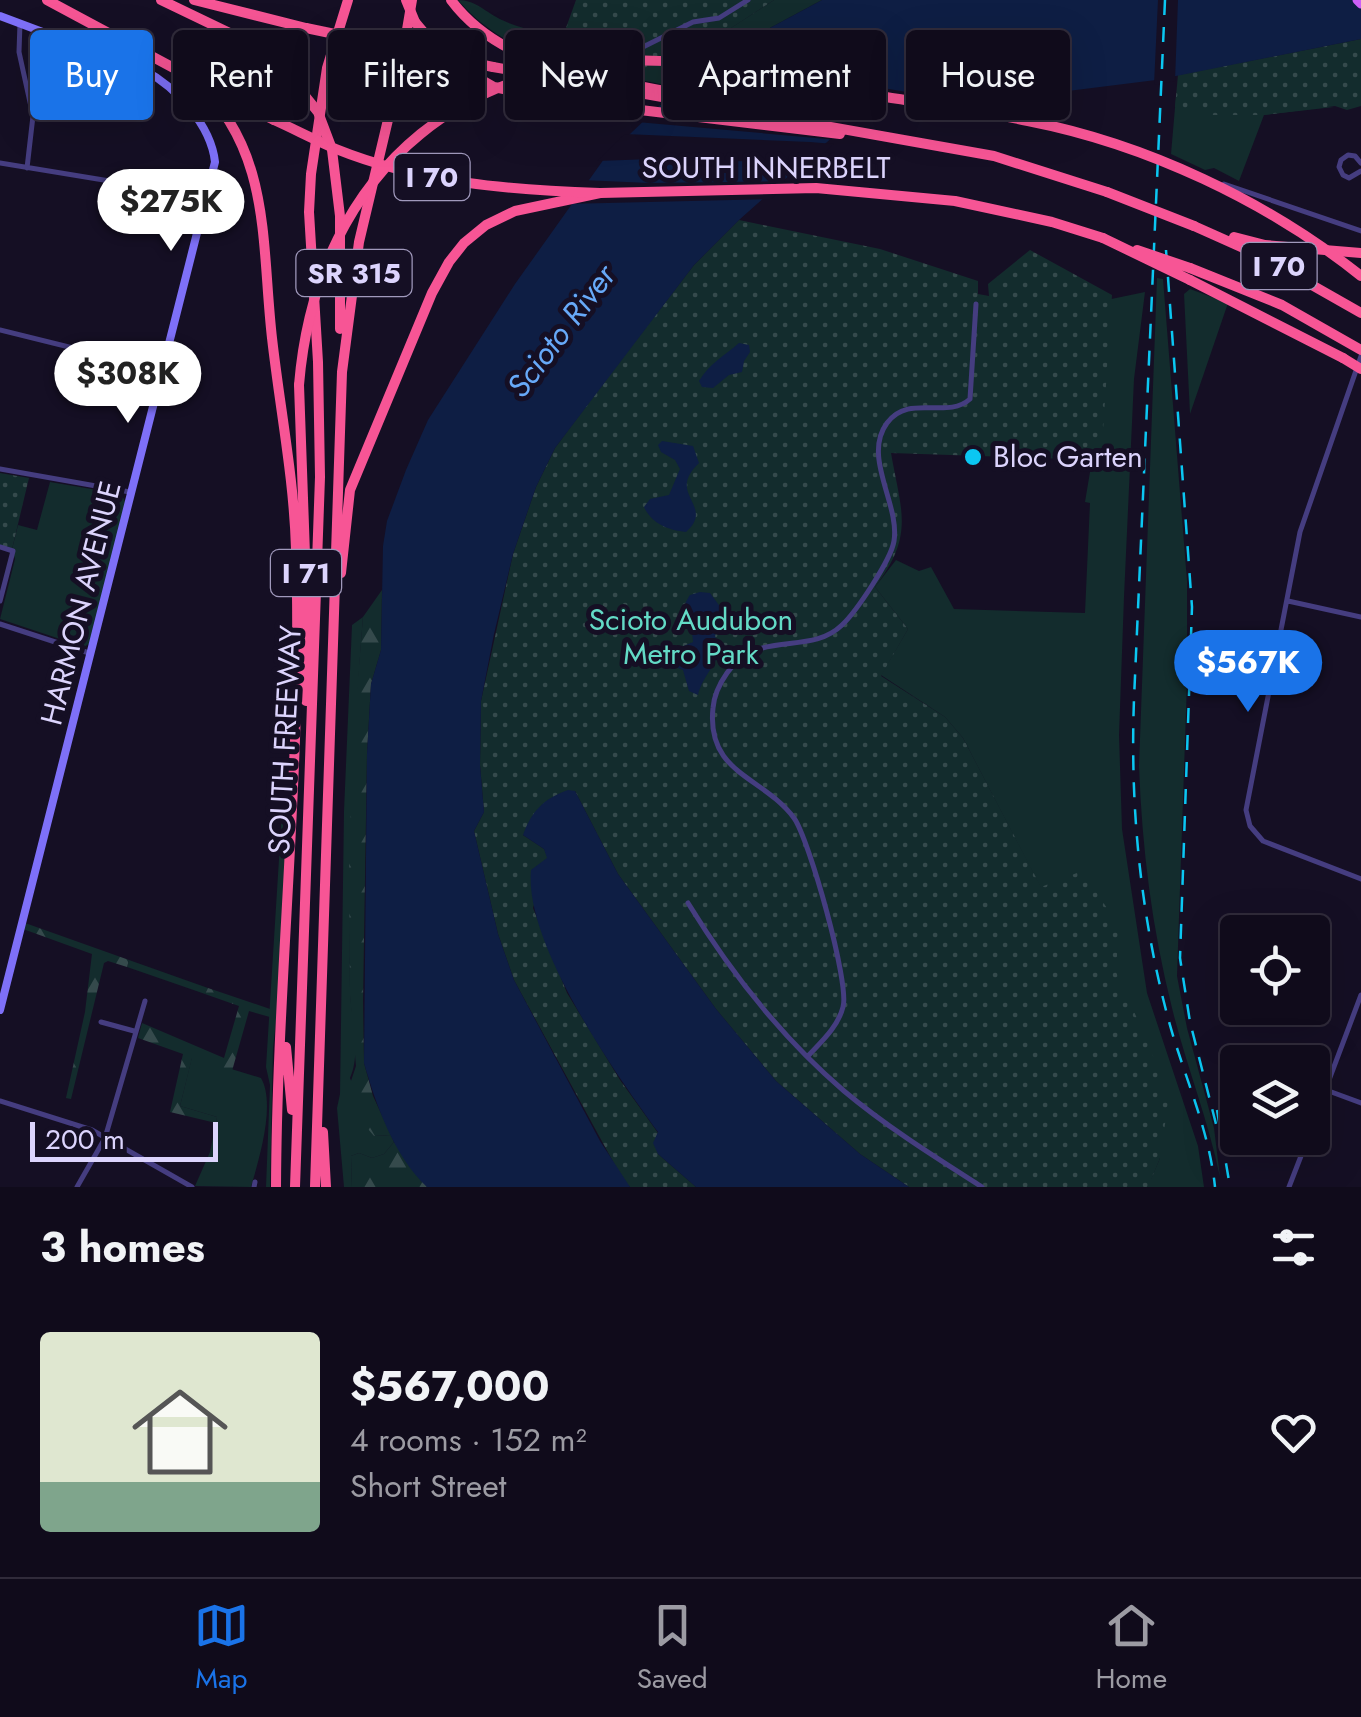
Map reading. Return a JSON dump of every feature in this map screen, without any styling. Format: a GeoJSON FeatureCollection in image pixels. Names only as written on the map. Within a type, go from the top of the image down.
{"type":"FeatureCollection","features":[{"type":"Feature","properties":{"kind":"highway","name":"I 70"},"geometry":{"type":"LineString","coordinates":[[47,0],[173,67]]}},
{"type":"Feature","properties":{"kind":"highway"},"geometry":{"type":"LineString","coordinates":[[161,0],[240,38],[292,80],[318,112],[332,150],[340,216],[341,400]]}},
{"type":"Feature","properties":{"kind":"highway","name":"SOUTH INNERBELT"},"geometry":{"type":"LineString","coordinates":[[194,0],[306,28],[663,98]]}},
{"type":"Feature","properties":{"kind":"highway","name":"SOUTH FREEWAY"},"geometry":{"type":"LineString","coordinates":[[295,1187],[320,478],[310,174],[327,68],[348,0]]}},
{"type":"Feature","properties":{"kind":"highway"},"geometry":{"type":"LineString","coordinates":[[409,0],[415,22],[447,60],[462,72],[494,86],[549,99],[798,130],[898,138]]}},
{"type":"Feature","properties":{"kind":"highway","name":"SOUTH FREEWAY"},"geometry":{"type":"LineString","coordinates":[[315,1187],[341,400],[359,242],[401,65],[409,0]]}},
{"type":"Feature","properties":{"kind":"highway"},"geometry":{"type":"LineString","coordinates":[[451,0],[486,36],[524,57],[663,89]]}},
{"type":"Feature","properties":{"kind":"highway","name":"I 71"},"geometry":{"type":"LineString","coordinates":[[308,761],[299,385],[308,315],[328,254],[363,194],[394,156],[438,120],[476,97],[530,76],[580,65],[691,63],[956,107],[1077,134],[1161,162],[1244,200],[1306,236],[1361,276]]}},
{"type":"Feature","properties":{"kind":"highway"},"geometry":{"type":"LineString","coordinates":[[232,120],[261,200],[272,336],[293,483],[296,633],[276,1187]]}},
{"type":"Feature","properties":{"kind":"highway","name":"SOUTH INNERBELT"},"geometry":{"type":"LineString","coordinates":[[274,120],[338,150],[447,180],[505,188],[600,193],[816,188],[956,201],[1052,222],[1103,238],[1190,274],[1282,305],[1349,342],[1361,353]]}},
{"type":"Feature","properties":{"kind":"highway","name":"SOUTH INNERBELT"},"geometry":{"type":"LineString","coordinates":[[795,120],[994,156],[1107,192],[1274,263],[1360,313]]}},
{"type":"Feature","properties":{"kind":"highway","name":"I 71"},"geometry":{"type":"LineString","coordinates":[[332,664],[350,490],[441,274],[464,243],[486,225],[526,206],[600,193]]}},
{"type":"Feature","properties":{"kind":"highway"},"geometry":{"type":"LineString","coordinates":[[1194,226],[1265,245],[1361,253]]}},
{"type":"Feature","properties":{"kind":"highway"},"geometry":{"type":"LineString","coordinates":[[1190,274],[1361,369]]}},
{"type":"Feature","properties":{"kind":"highway"},"geometry":{"type":"LineString","coordinates":[[283,1011],[296,1158]]}},
{"type":"Feature","properties":{"kind":"highway"},"geometry":{"type":"LineString","coordinates":[[320,1051],[326,1187]]}},
{"type":"Feature","properties":{"kind":"main road","name":"HARMON AVENUE"},"geometry":{"type":"LineString","coordinates":[[0,16],[162,79],[201,124],[211,143],[214,162],[0,1010]]}},
{"type":"Feature","properties":{"kind":"street"},"geometry":{"type":"LineString","coordinates":[[643,47],[693,22],[719,18],[748,0]]}},
{"type":"Feature","properties":{"kind":"street"},"geometry":{"type":"LineString","coordinates":[[20,23],[18,52],[33,116],[27,168]]}},
{"type":"Feature","properties":{"kind":"street"},"geometry":{"type":"LineString","coordinates":[[1361,163],[1355,156],[1348,156],[1339,167],[1347,178],[1361,172]]}},
{"type":"Feature","properties":{"kind":"street"},"geometry":{"type":"LineString","coordinates":[[0,163],[207,198]]}},
{"type":"Feature","properties":{"kind":"street"},"geometry":{"type":"LineString","coordinates":[[1216,182],[1361,231]]}},
{"type":"Feature","properties":{"kind":"street"},"geometry":{"type":"LineString","coordinates":[[808,1056],[839,1019],[844,1005],[843,979],[803,834],[786,808],[726,760],[714,733],[714,703],[726,675],[746,655],[773,644],[820,639],[843,625],[856,606],[895,540],[879,457],[882,432],[893,416],[907,408],[958,406],[970,399],[976,304]]}},
{"type":"Feature","properties":{"kind":"street"},"geometry":{"type":"LineString","coordinates":[[0,330],[162,370]]}},
{"type":"Feature","properties":{"kind":"street"},"geometry":{"type":"LineString","coordinates":[[1361,353],[1304,521],[1246,810],[1250,826],[1268,844],[1361,879]]}},
{"type":"Feature","properties":{"kind":"street"},"geometry":{"type":"LineString","coordinates":[[0,469],[132,492]]}},
{"type":"Feature","properties":{"kind":"street"},"geometry":{"type":"LineString","coordinates":[[0,547],[13,552],[0,601]]}},
{"type":"Feature","properties":{"kind":"street"},"geometry":{"type":"LineString","coordinates":[[1288,601],[1361,617]]}},
{"type":"Feature","properties":{"kind":"street"},"geometry":{"type":"LineString","coordinates":[[0,624],[92,654]]}},
{"type":"Feature","properties":{"kind":"street"},"geometry":{"type":"LineString","coordinates":[[688,902],[746,989],[846,1093],[982,1187]]}},
{"type":"Feature","properties":{"kind":"street"},"geometry":{"type":"LineString","coordinates":[[1330,1078],[1361,995]]}},
{"type":"Feature","properties":{"kind":"street"},"geometry":{"type":"LineString","coordinates":[[77,1187],[106,1138],[145,1001]]}},
{"type":"Feature","properties":{"kind":"street"},"geometry":{"type":"LineString","coordinates":[[101,1022],[134,1032]]}},
{"type":"Feature","properties":{"kind":"street"},"geometry":{"type":"LineString","coordinates":[[1330,1091],[1361,1103]]}},
{"type":"Feature","properties":{"kind":"street"},"geometry":{"type":"LineString","coordinates":[[0,1101],[92,1130],[192,1187]]}},
{"type":"Feature","properties":{"kind":"street"},"geometry":{"type":"LineString","coordinates":[[1289,1187],[1301,1155]]}},
{"type":"Feature","properties":{"kind":"green space"},"geometry":{"type":"Polygon","coordinates":[[[458,0],[530,30],[505,30],[505,39],[458,0]]]}},
{"type":"Feature","properties":{"kind":"green space"},"geometry":{"type":"Polygon","coordinates":[[[576,0],[774,0],[728,30],[663,30],[662,73],[643,68],[643,30],[565,30],[576,0]]]}},
{"type":"Feature","properties":{"kind":"green space"},"geometry":{"type":"Polygon","coordinates":[[[774,0],[822,0],[766,30],[728,30],[774,0]]]}},
{"type":"Feature","properties":{"kind":"green space"},"geometry":{"type":"Polygon","coordinates":[[[1361,39],[1361,106],[1264,115],[1211,115],[1175,107],[1178,75],[1361,39]]]}},
{"type":"Feature","properties":{"kind":"green space"},"geometry":{"type":"Polygon","coordinates":[[[643,52],[663,53],[663,85],[643,81],[643,52]]]}},
{"type":"Feature","properties":{"kind":"green space"},"geometry":{"type":"Polygon","coordinates":[[[1176,96],[1334,107],[1264,115],[1239,181],[1171,154],[1176,96]]]}},
{"type":"Feature","properties":{"kind":"green space","name":"Scioto Audubon Metro Park"},"geometry":{"type":"Polygon","coordinates":[[[739,220],[880,249],[978,281],[978,294],[989,296],[988,284],[1030,250],[1112,295],[1101,460],[891,453],[902,522],[896,552],[875,587],[908,629],[881,676],[945,717],[963,738],[1041,887],[1082,871],[1119,926],[1116,972],[1150,1047],[1168,1104],[1160,1158],[1148,1187],[909,1187],[860,1154],[776,1081],[716,1009],[618,874],[575,791],[523,835],[544,849],[548,858],[533,908],[567,993],[658,1133],[658,1154],[696,1187],[630,1187],[622,1178],[514,980],[498,934],[474,831],[484,812],[481,701],[513,554],[536,487],[555,448],[694,265],[739,220]]]}},
{"type":"Feature","properties":{"kind":"green space"},"geometry":{"type":"Polygon","coordinates":[[[1157,278],[1163,279],[1187,581],[1177,976],[1214,1128],[1220,1177],[1165,978],[1149,888],[1140,797],[1157,278]]]}},
{"type":"Feature","properties":{"kind":"green space"},"geometry":{"type":"Polygon","coordinates":[[[1190,289],[1228,303],[1190,414],[1184,294],[1190,289]]]}},
{"type":"Feature","properties":{"kind":"green space"},"geometry":{"type":"Polygon","coordinates":[[[1145,292],[1134,379],[1124,597],[1119,735],[1122,829],[1147,993],[1198,1146],[1204,1187],[1138,1187],[1151,1179],[1160,1158],[1041,888],[963,738],[945,717],[881,675],[908,629],[875,587],[896,560],[919,571],[931,567],[954,609],[1085,613],[1090,503],[1085,502],[1092,460],[1097,302],[1145,292]]]}},
{"type":"Feature","properties":{"kind":"green space"},"geometry":{"type":"Polygon","coordinates":[[[0,473],[29,478],[12,549],[0,545],[0,473]]]}},
{"type":"Feature","properties":{"kind":"green space"},"geometry":{"type":"Polygon","coordinates":[[[50,482],[121,494],[126,503],[90,643],[84,647],[0,619],[15,559],[12,549],[18,525],[37,530],[50,482]]]}},
{"type":"Feature","properties":{"kind":"green space"},"geometry":{"type":"Polygon","coordinates":[[[382,590],[381,650],[371,684],[367,754],[364,1063],[373,1096],[391,1135],[374,1136],[350,1084],[356,1066],[350,995],[349,872],[353,739],[363,617],[382,590]]]}},
{"type":"Feature","properties":{"kind":"green space"},"geometry":{"type":"Polygon","coordinates":[[[363,617],[351,848],[350,987],[355,1045],[350,1078],[374,1136],[391,1135],[394,1142],[384,1154],[372,1158],[359,1153],[351,1156],[352,1187],[344,1187],[337,1108],[344,811],[352,625],[363,617]]]}},
{"type":"Feature","properties":{"kind":"green space"},"geometry":{"type":"Polygon","coordinates":[[[297,760],[286,933],[273,1048],[270,1187],[266,1187],[270,1085],[266,1067],[285,763],[297,760]]]}},
{"type":"Feature","properties":{"kind":"green space"},"geometry":{"type":"Polygon","coordinates":[[[25,923],[129,960],[127,967],[104,963],[71,1099],[66,1098],[85,1012],[92,954],[23,929],[25,923]]]}},
{"type":"Feature","properties":{"kind":"green space"},"geometry":{"type":"Polygon","coordinates":[[[129,960],[208,988],[205,994],[127,967],[129,960]]]}},
{"type":"Feature","properties":{"kind":"green space"},"geometry":{"type":"Polygon","coordinates":[[[208,988],[270,1009],[270,1017],[249,1011],[232,1071],[192,1058],[180,1106],[217,1117],[216,1123],[170,1112],[183,1054],[138,1038],[142,1023],[224,1058],[239,1006],[205,994],[208,988]]]}},
{"type":"Feature","properties":{"kind":"green space"},"geometry":{"type":"Polygon","coordinates":[[[192,1057],[261,1078],[267,1117],[251,1187],[195,1186],[210,1152],[217,1117],[180,1106],[192,1057]]]}},
{"type":"Feature","properties":{"kind":"green space"},"geometry":{"type":"Polygon","coordinates":[[[394,1142],[427,1187],[352,1187],[351,1156],[359,1153],[372,1158],[384,1154],[394,1142]]]}},
{"type":"Feature","properties":{"kind":"water"},"geometry":{"type":"Polygon","coordinates":[[[822,0],[1361,0],[1361,39],[1156,80],[1070,91],[1070,30],[906,30],[906,97],[886,95],[886,30],[766,30],[822,0]]]}},
{"type":"Feature","properties":{"kind":"water","name":"Scioto River"},"geometry":{"type":"Polygon","coordinates":[[[663,102],[663,120],[852,120],[694,265],[555,448],[536,487],[513,554],[494,634],[481,701],[484,812],[474,831],[498,934],[514,980],[600,1141],[630,1187],[427,1187],[396,1145],[364,1063],[367,754],[371,684],[381,650],[387,521],[428,420],[515,284],[604,159],[663,102]]]}},
{"type":"Feature","properties":{"kind":"water"},"geometry":{"type":"Polygon","coordinates":[[[739,343],[749,345],[750,352],[742,372],[729,375],[713,388],[702,387],[699,381],[708,369],[739,343]]]}},
{"type":"Feature","properties":{"kind":"water"},"geometry":{"type":"Polygon","coordinates":[[[662,441],[693,446],[699,463],[687,483],[696,514],[686,532],[661,525],[644,507],[650,499],[669,495],[680,469],[675,460],[661,452],[658,445],[662,441]]]}},
{"type":"Feature","properties":{"kind":"water"},"geometry":{"type":"Polygon","coordinates":[[[710,593],[724,612],[715,636],[716,659],[698,695],[689,691],[683,670],[665,663],[660,656],[693,642],[684,609],[690,595],[710,593]]]}},
{"type":"Feature","properties":{"kind":"water"},"geometry":{"type":"Polygon","coordinates":[[[568,790],[575,791],[618,874],[716,1009],[776,1081],[860,1154],[909,1187],[696,1187],[658,1154],[653,1143],[658,1132],[576,1007],[542,934],[533,900],[531,870],[547,858],[544,849],[523,835],[540,807],[568,790]]]}},
{"type":"Feature","properties":{"kind":"pier"},"geometry":{"type":"Polygon","coordinates":[[[1158,0],[1178,0],[1175,81],[1154,85],[1158,0]]]}},
{"type":"Feature","properties":{"kind":"pier"},"geometry":{"type":"Polygon","coordinates":[[[886,88],[906,92],[906,102],[888,100],[886,88]]]}},
{"type":"Feature","properties":{"kind":"pier"},"geometry":{"type":"Polygon","coordinates":[[[653,107],[663,108],[663,120],[860,120],[838,140],[637,122],[653,107]]]}},
{"type":"Feature","properties":{"kind":"pier"},"geometry":{"type":"Polygon","coordinates":[[[625,134],[834,144],[813,163],[597,161],[625,134]]]}},
{"type":"Feature","properties":{"kind":"pier"},"geometry":{"type":"Polygon","coordinates":[[[582,180],[792,181],[771,199],[565,204],[582,180]]]}},
{"type":"Feature","properties":{"kind":"railway"},"geometry":{"type":"LineString","coordinates":[[1165,0],[1134,699],[1134,779],[1150,939],[1168,1018],[1207,1144],[1215,1187]]}},
{"type":"Feature","properties":{"kind":"railway"},"geometry":{"type":"LineString","coordinates":[[1166,250],[1192,607],[1180,958],[1190,1022],[1216,1124]]}},
{"type":"Feature","properties":{"kind":"railway"},"geometry":{"type":"LineString","coordinates":[[1217,1110],[1230,1187]]}},
{"type":"Feature","properties":{"kind":"place","name":"Bloc Garten"},"geometry":{"type":"Point","coordinates":[973,457]}}]}
